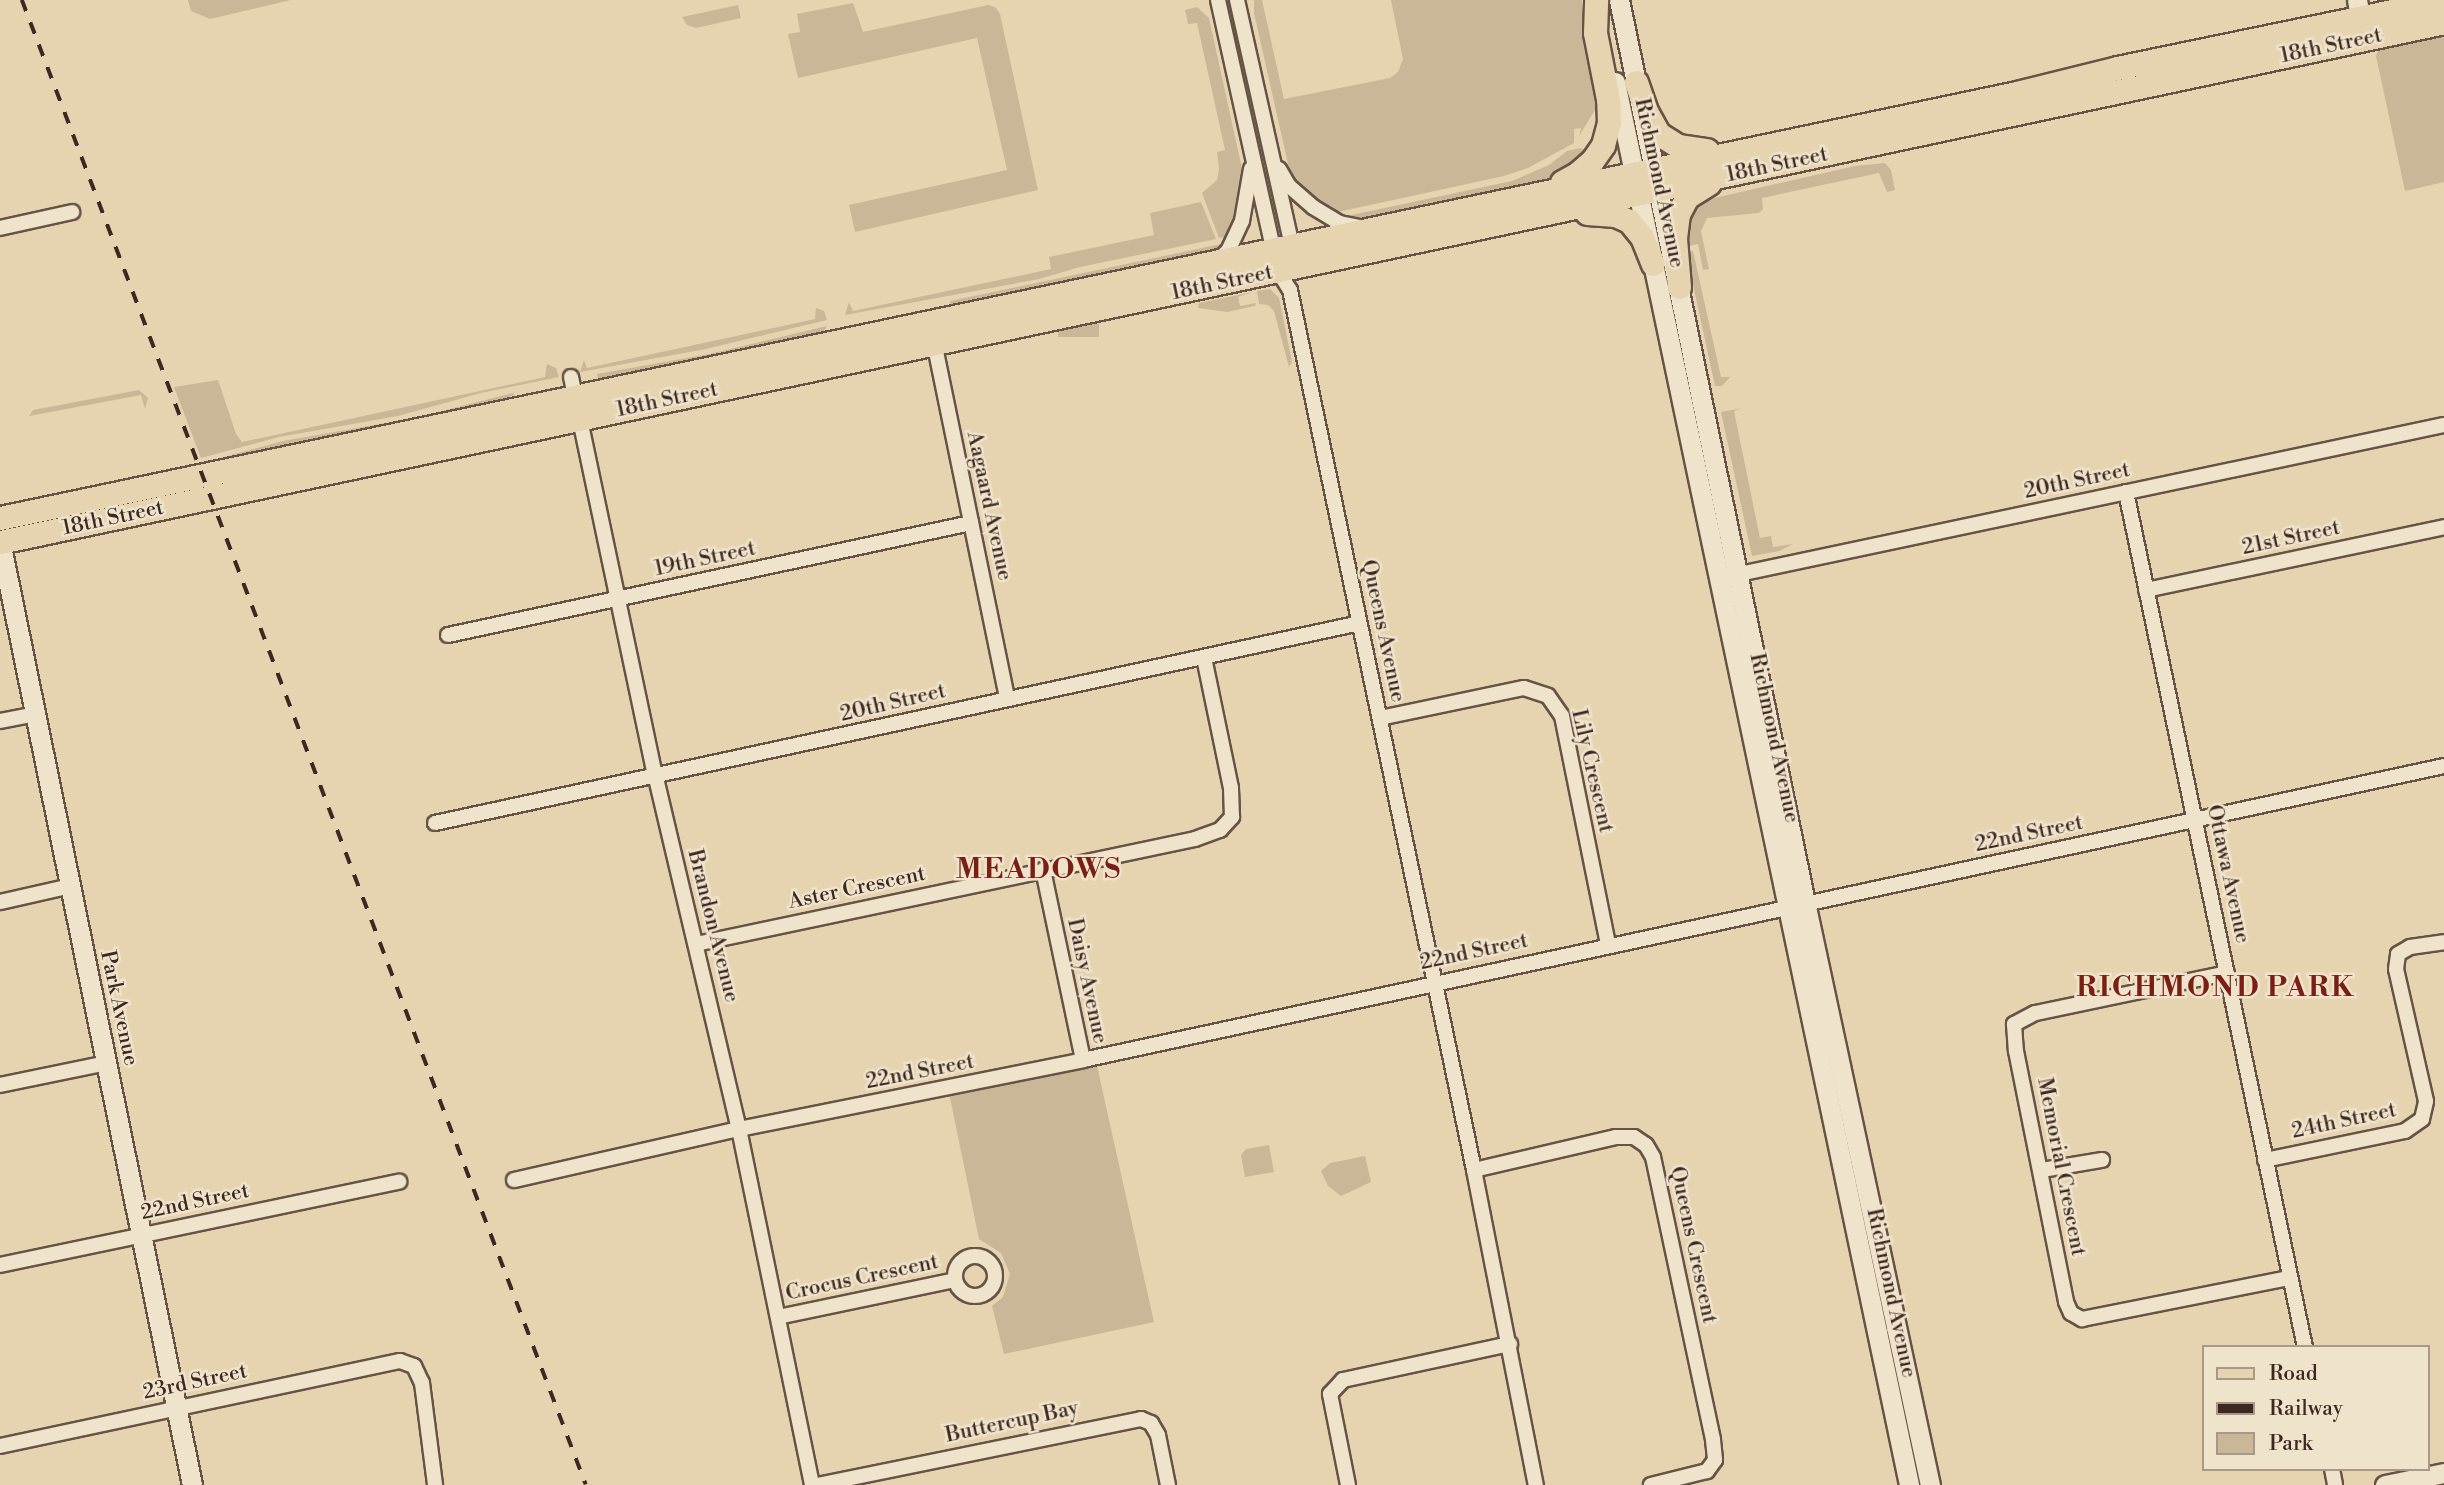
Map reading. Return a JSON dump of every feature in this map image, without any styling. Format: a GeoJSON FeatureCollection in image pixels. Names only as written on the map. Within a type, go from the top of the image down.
{"type":"FeatureCollection","features":[{"type":"Feature","properties":{"kind":"main road","name":"Richmond Avenue"},"geometry":{"type":"LineString","coordinates":[[1597,0],[1646,181],[1679,287],[1786,906],[1909,1485]]}},
{"type":"Feature","properties":{"kind":"main road"},"geometry":{"type":"LineString","coordinates":[[1535,194],[1585,169],[1607,135],[1609,112],[1595,33],[1597,0]]}},
{"type":"Feature","properties":{"kind":"main road","name":"Richmond Avenue"},"geometry":{"type":"LineString","coordinates":[[1619,0],[1636,82],[1653,264],[1805,902],[1930,1485]]}},
{"type":"Feature","properties":{"kind":"main road","name":"18th Street"},"geometry":{"type":"LineString","coordinates":[[0,518],[576,397],[1286,265],[1556,211],[1756,147],[2444,0]]}},
{"type":"Feature","properties":{"kind":"main road","name":"18th Street"},"geometry":{"type":"LineString","coordinates":[[932,332],[1205,264],[1286,265],[1388,225],[1535,194],[1646,181],[1723,177],[2360,19],[2444,22]]}},
{"type":"Feature","properties":{"kind":"main road"},"geometry":{"type":"LineString","coordinates":[[1636,82],[1653,126],[1672,144],[1695,150],[1756,147]]}},
{"type":"Feature","properties":{"kind":"main road"},"geometry":{"type":"LineString","coordinates":[[1679,287],[1675,237],[1680,208],[1694,191],[1723,177]]}},
{"type":"Feature","properties":{"kind":"main road"},"geometry":{"type":"LineString","coordinates":[[1556,211],[1611,214],[1624,218],[1637,230],[1653,264]]}},
{"type":"Feature","properties":{"kind":"main road","name":"18th Street"},"geometry":{"type":"LineString","coordinates":[[0,542],[576,397]]}},
{"type":"Feature","properties":{"kind":"main road","name":"Park Avenue"},"geometry":{"type":"LineString","coordinates":[[0,542],[192,1485]]}},
{"type":"Feature","properties":{"kind":"main road"},"geometry":{"type":"LineString","coordinates":[[2385,1485],[2444,1473]]}},
{"type":"Feature","properties":{"kind":"street"},"geometry":{"type":"LineString","coordinates":[[1217,0],[1252,150],[1286,265]]}},
{"type":"Feature","properties":{"kind":"street"},"geometry":{"type":"LineString","coordinates":[[1237,0],[1269,144],[1286,265]]}},
{"type":"Feature","properties":{"kind":"street"},"geometry":{"type":"LineString","coordinates":[[1269,144],[1284,178],[1313,208],[1348,225],[1388,225]]}},
{"type":"Feature","properties":{"kind":"street"},"geometry":{"type":"LineString","coordinates":[[1205,264],[1223,257],[1238,232],[1248,198],[1252,150]]}},
{"type":"Feature","properties":{"kind":"street"},"geometry":{"type":"LineString","coordinates":[[0,228],[72,212]]}},
{"type":"Feature","properties":{"kind":"street","name":"Queens Avenue"},"geometry":{"type":"LineString","coordinates":[[1286,265],[1435,982]]}},
{"type":"Feature","properties":{"kind":"street","name":"Aagaard Avenue"},"geometry":{"type":"LineString","coordinates":[[932,332],[1007,698]]}},
{"type":"Feature","properties":{"kind":"street","name":"Brandon Avenue"},"geometry":{"type":"LineString","coordinates":[[576,397],[655,774],[739,1129],[815,1485]]}},
{"type":"Feature","properties":{"kind":"street","name":"20th Street"},"geometry":{"type":"LineString","coordinates":[[1728,576],[2444,425]]}},
{"type":"Feature","properties":{"kind":"street","name":"Ottawa Avenue"},"geometry":{"type":"LineString","coordinates":[[2126,492],[2305,1345]]}},
{"type":"Feature","properties":{"kind":"street","name":"19th Street"},"geometry":{"type":"LineString","coordinates":[[448,635],[971,523]]}},
{"type":"Feature","properties":{"kind":"street","name":"21st Street"},"geometry":{"type":"LineString","coordinates":[[2146,590],[2444,527]]}},
{"type":"Feature","properties":{"kind":"street","name":"20th Street"},"geometry":{"type":"LineString","coordinates":[[435,823],[1360,623]]}},
{"type":"Feature","properties":{"kind":"street","name":"Aster Crescent"},"geometry":{"type":"LineString","coordinates":[[696,944],[1195,839],[1220,830],[1232,817],[1231,788],[1204,658]]}},
{"type":"Feature","properties":{"kind":"street","name":"Lily Crescent"},"geometry":{"type":"LineString","coordinates":[[1380,718],[1524,688],[1548,696],[1562,716],[1608,945]]}},
{"type":"Feature","properties":{"kind":"street"},"geometry":{"type":"LineString","coordinates":[[0,721],[35,714]]}},
{"type":"Feature","properties":{"kind":"street","name":"22nd Street"},"geometry":{"type":"LineString","coordinates":[[514,1180],[739,1129],[1083,1060],[2444,766]]}},
{"type":"Feature","properties":{"kind":"street","name":"Daisy Avenue"},"geometry":{"type":"LineString","coordinates":[[1043,870],[1083,1060]]}},
{"type":"Feature","properties":{"kind":"street"},"geometry":{"type":"LineString","coordinates":[[0,902],[71,886]]}},
{"type":"Feature","properties":{"kind":"street","name":"24th Street"},"geometry":{"type":"LineString","coordinates":[[2265,1160],[2405,1131],[2416,1125],[2426,1112],[2426,1101],[2396,969],[2398,954],[2410,947],[2444,942]]}},
{"type":"Feature","properties":{"kind":"street","name":"Memorial Crescent"},"geometry":{"type":"LineString","coordinates":[[2227,973],[2035,1013],[2014,1024],[2016,1051],[2042,1170],[2066,1302],[2071,1313],[2082,1319],[2290,1278]]}},
{"type":"Feature","properties":{"kind":"street"},"geometry":{"type":"LineString","coordinates":[[1435,982],[1510,1344],[1536,1485]]}},
{"type":"Feature","properties":{"kind":"street"},"geometry":{"type":"LineString","coordinates":[[0,1085],[107,1063]]}},
{"type":"Feature","properties":{"kind":"street","name":"Queens Crescent"},"geometry":{"type":"LineString","coordinates":[[1474,1170],[1616,1137],[1634,1137],[1646,1145],[1653,1157],[1715,1460],[1707,1471],[1651,1485]]}},
{"type":"Feature","properties":{"kind":"street"},"geometry":{"type":"LineString","coordinates":[[2042,1170],[2102,1160]]}},
{"type":"Feature","properties":{"kind":"street","name":"22nd Street"},"geometry":{"type":"LineString","coordinates":[[0,1265],[399,1182]]}},
{"type":"Feature","properties":{"kind":"street","name":"Crocus Crescent"},"geometry":{"type":"LineString","coordinates":[[778,1317],[955,1280]]}},
{"type":"Feature","properties":{"kind":"street"},"geometry":{"type":"LineString","coordinates":[[1348,1485],[1330,1394],[1343,1380],[1510,1344]]}},
{"type":"Feature","properties":{"kind":"street","name":"23rd Street"},"geometry":{"type":"LineString","coordinates":[[0,1446],[400,1361],[414,1366],[422,1383],[435,1485]]}},
{"type":"Feature","properties":{"kind":"street","name":"Buttercup Bay"},"geometry":{"type":"LineString","coordinates":[[815,1485],[1141,1419],[1151,1423],[1158,1435],[1168,1485]]}},
{"type":"Feature","properties":{"kind":"green space"},"geometry":{"type":"Polygon","coordinates":[[[188,0],[291,0],[210,19],[191,11],[188,0]]]}},
{"type":"Feature","properties":{"kind":"green space"},"geometry":{"type":"Polygon","coordinates":[[[1254,0],[1262,0],[1284,99],[1390,78],[1398,72],[1403,59],[1391,0],[1582,0],[1600,89],[1600,102],[1579,136],[1581,128],[1574,129],[1574,143],[1528,168],[1504,176],[1333,213],[1291,177],[1254,13],[1254,0]]]}},
{"type":"Feature","properties":{"kind":"green space"},"geometry":{"type":"Polygon","coordinates":[[[853,3],[863,32],[988,5],[995,7],[1000,14],[1038,190],[855,232],[849,205],[1007,170],[977,38],[798,78],[788,34],[800,32],[797,14],[853,3]]]}},
{"type":"Feature","properties":{"kind":"green space"},"geometry":{"type":"Polygon","coordinates":[[[1229,4],[1232,6],[1281,227],[1276,228],[1229,4]]]}},
{"type":"Feature","properties":{"kind":"green space"},"geometry":{"type":"Polygon","coordinates":[[[738,5],[741,18],[696,28],[687,25],[682,17],[738,5]]]}},
{"type":"Feature","properties":{"kind":"green space"},"geometry":{"type":"Polygon","coordinates":[[[1197,7],[1209,18],[1243,173],[1242,197],[1230,236],[1219,238],[1202,193],[1217,180],[1217,152],[1225,150],[1197,23],[1188,24],[1185,10],[1197,7]]]}},
{"type":"Feature","properties":{"kind":"green space"},"geometry":{"type":"Polygon","coordinates":[[[2444,28],[2444,182],[2405,191],[2376,56],[2380,46],[2444,28]]]}},
{"type":"Feature","properties":{"kind":"green space"},"geometry":{"type":"Polygon","coordinates":[[[1580,148],[1591,152],[1567,172],[1543,182],[1371,220],[1342,217],[1512,181],[1549,165],[1567,151],[1580,148]]]}},
{"type":"Feature","properties":{"kind":"green space"},"geometry":{"type":"Polygon","coordinates":[[[1885,163],[1891,170],[1895,190],[1887,192],[1879,173],[1762,198],[1763,209],[1759,213],[1707,218],[1701,231],[1709,269],[1703,270],[1698,244],[1684,247],[1684,226],[1697,202],[1855,166],[1885,163]]]}},
{"type":"Feature","properties":{"kind":"green space"},"geometry":{"type":"Polygon","coordinates":[[[1201,202],[1216,239],[1080,267],[1039,279],[845,315],[849,302],[853,311],[1051,269],[1049,257],[1154,235],[1150,213],[1201,202]]]}},
{"type":"Feature","properties":{"kind":"green space"},"geometry":{"type":"Polygon","coordinates":[[[1226,243],[1220,251],[951,309],[950,301],[1226,243]]]}},
{"type":"Feature","properties":{"kind":"green space"},"geometry":{"type":"Polygon","coordinates":[[[1693,251],[1721,377],[1730,377],[1722,386],[1715,386],[1686,252],[1693,251]]]}},
{"type":"Feature","properties":{"kind":"green space"},"geometry":{"type":"Polygon","coordinates":[[[1270,289],[1279,298],[1292,362],[1289,367],[1274,311],[1268,305],[1259,304],[1257,291],[1270,289]]]}},
{"type":"Feature","properties":{"kind":"green space"},"geometry":{"type":"Polygon","coordinates":[[[1253,292],[1238,297],[1240,306],[1256,303],[1255,306],[1227,312],[1198,308],[1199,303],[1253,292]]]}},
{"type":"Feature","properties":{"kind":"green space"},"geometry":{"type":"Polygon","coordinates":[[[816,308],[824,311],[827,320],[706,349],[580,372],[584,360],[587,368],[815,319],[816,308]]]}},
{"type":"Feature","properties":{"kind":"green space"},"geometry":{"type":"Polygon","coordinates":[[[1058,324],[1099,324],[1099,337],[1058,337],[1058,324]]]}},
{"type":"Feature","properties":{"kind":"green space"},"geometry":{"type":"Polygon","coordinates":[[[827,326],[822,334],[599,384],[597,374],[709,354],[827,326]]]}},
{"type":"Feature","properties":{"kind":"green space"},"geometry":{"type":"Polygon","coordinates":[[[547,364],[556,368],[559,377],[481,393],[398,416],[279,437],[201,458],[174,387],[218,380],[236,434],[242,442],[545,377],[547,364]]]}},
{"type":"Feature","properties":{"kind":"green space"},"geometry":{"type":"Polygon","coordinates":[[[139,390],[148,398],[145,409],[141,395],[29,416],[33,410],[139,390]]]}},
{"type":"Feature","properties":{"kind":"green space"},"geometry":{"type":"Polygon","coordinates":[[[513,393],[514,395],[491,405],[204,467],[202,463],[283,441],[414,418],[513,393]]]}},
{"type":"Feature","properties":{"kind":"green space"},"geometry":{"type":"Polygon","coordinates":[[[1743,408],[1734,411],[1760,538],[1771,536],[1773,547],[1793,544],[1779,551],[1752,556],[1721,412],[1743,408]]]}},
{"type":"Feature","properties":{"kind":"green space"},"geometry":{"type":"Polygon","coordinates":[[[1095,1057],[1154,1322],[1004,1354],[992,1306],[1003,1297],[1010,1274],[1001,1253],[979,1239],[948,1088],[1095,1057]]]}},
{"type":"Feature","properties":{"kind":"green space"},"geometry":{"type":"Polygon","coordinates":[[[1269,1145],[1274,1172],[1245,1177],[1241,1155],[1246,1149],[1269,1145]]]}},
{"type":"Feature","properties":{"kind":"green space"},"geometry":{"type":"Polygon","coordinates":[[[1365,1156],[1371,1182],[1341,1196],[1328,1186],[1321,1171],[1330,1163],[1365,1156]]]}},
{"type":"Feature","properties":{"kind":"railway"},"geometry":{"type":"LineString","coordinates":[[22,0],[586,1485]]}},
{"type":"Feature","properties":{"kind":"district","name":"MEADOWS"},"geometry":{"type":"Point","coordinates":[1039,870]}},
{"type":"Feature","properties":{"kind":"district","name":"RICHMOND PARK"},"geometry":{"type":"Point","coordinates":[2216,988]}}]}
